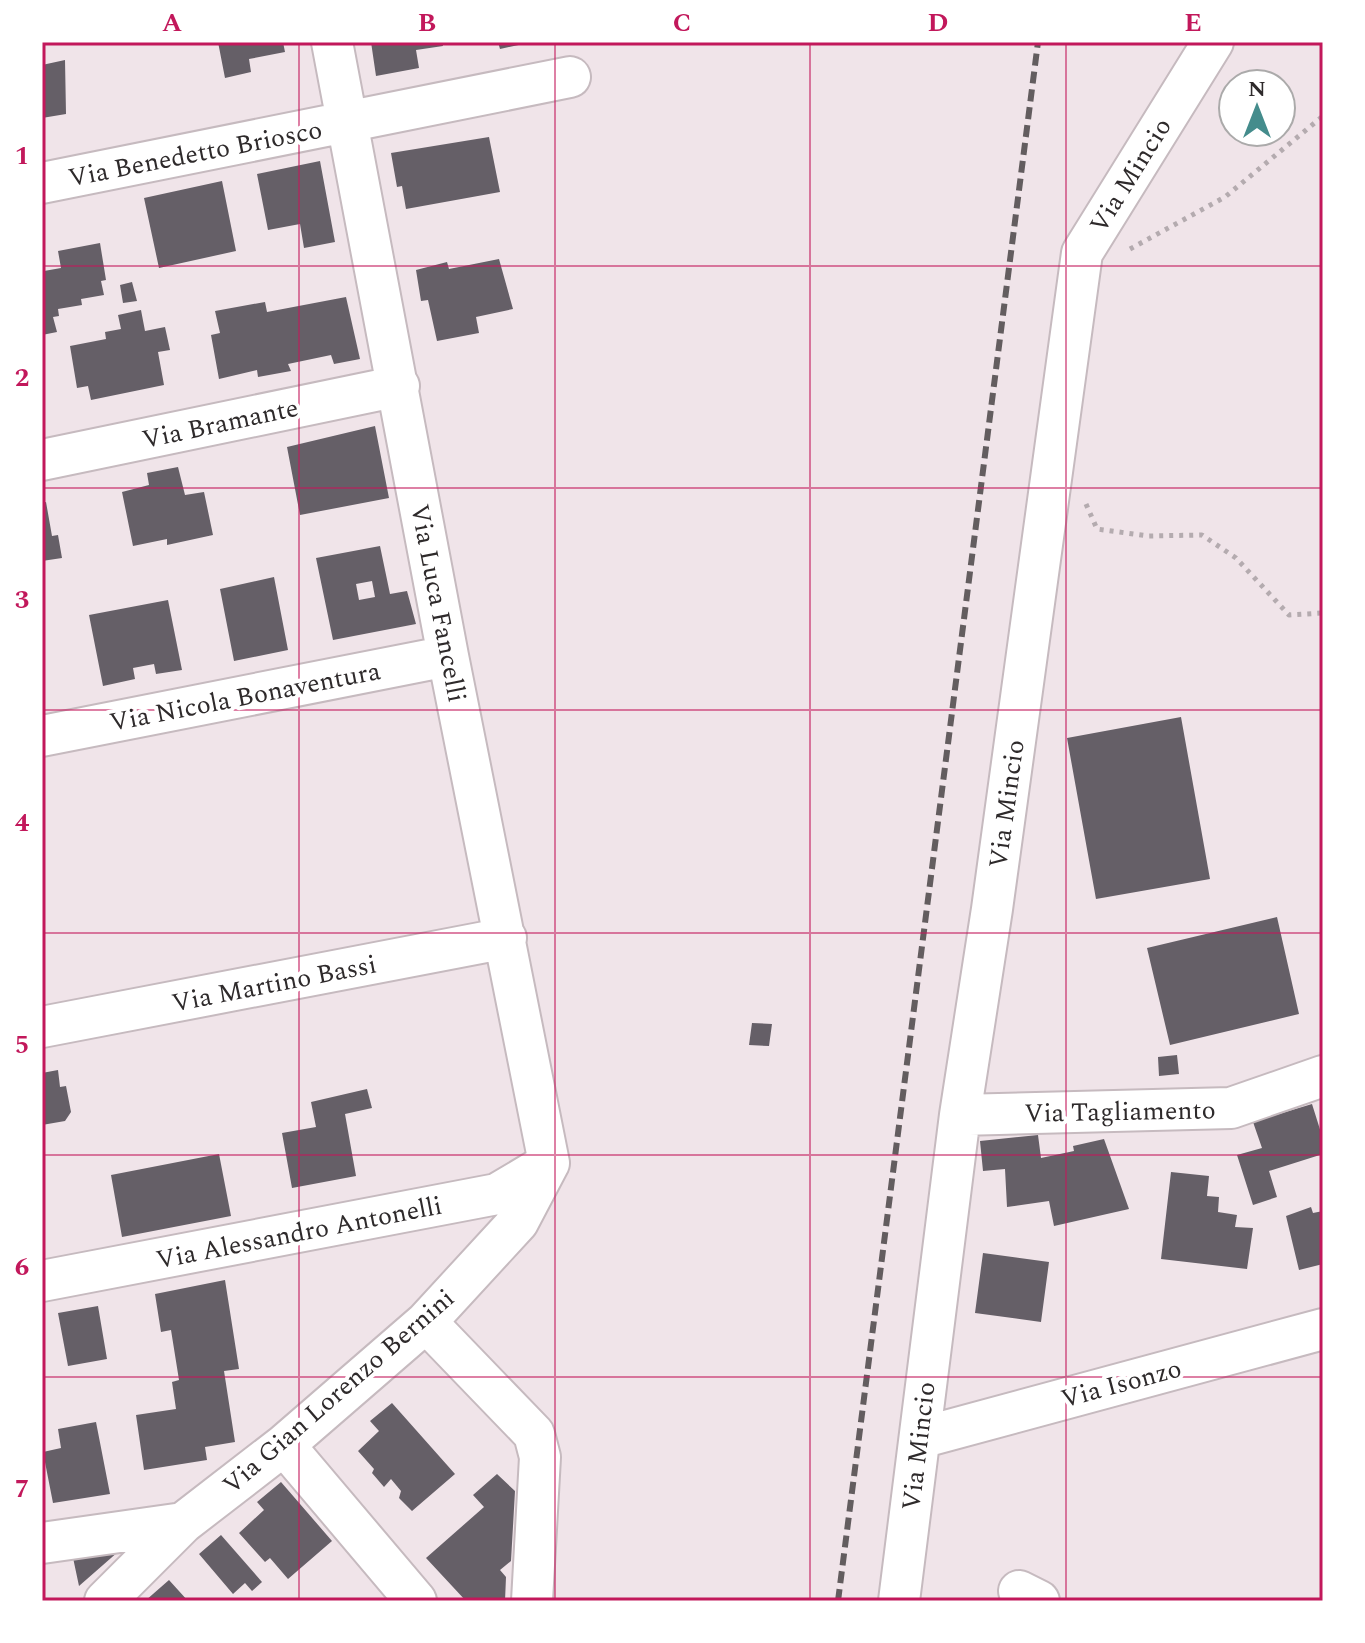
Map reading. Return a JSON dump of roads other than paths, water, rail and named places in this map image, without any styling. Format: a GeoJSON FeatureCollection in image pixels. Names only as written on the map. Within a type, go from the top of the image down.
{"type":"FeatureCollection","features":[{"type":"Feature","properties":{"kind":"street","name":"Via Luca Fancelli"},"geometry":{"type":"LineString","coordinates":[[332,42],[448,656],[549,1163]]}},
{"type":"Feature","properties":{"kind":"street","name":"Via Mincio"},"geometry":{"type":"LineString","coordinates":[[899,1601],[960,1115],[992,909],[1082,253],[1213,42]]}},
{"type":"Feature","properties":{"kind":"street","name":"Via Benedetto Briosco"},"geometry":{"type":"LineString","coordinates":[[42,183],[570,77]]}},
{"type":"Feature","properties":{"kind":"street","name":"Via Bramante"},"geometry":{"type":"LineString","coordinates":[[42,460],[399,386]]}},
{"type":"Feature","properties":{"kind":"street","name":"Via Nicola Bonaventura"},"geometry":{"type":"LineString","coordinates":[[42,736],[448,656]]}},
{"type":"Feature","properties":{"kind":"street","name":"Via Martino Bassi"},"geometry":{"type":"LineString","coordinates":[[42,1027],[506,938]]}},
{"type":"Feature","properties":{"kind":"street","name":"Via Tagliamento"},"geometry":{"type":"LineString","coordinates":[[960,1115],[1231,1108],[1323,1076]]}},
{"type":"Feature","properties":{"kind":"street","name":"Via Alessandro Antonelli"},"geometry":{"type":"LineString","coordinates":[[42,1281],[497,1194],[549,1163]]}},
{"type":"Feature","properties":{"kind":"street","name":"Via Gian Lorenzo Bernini"},"geometry":{"type":"LineString","coordinates":[[105,1601],[183,1523],[284,1445],[426,1322],[518,1222],[549,1163]]}},
{"type":"Feature","properties":{"kind":"street"},"geometry":{"type":"LineString","coordinates":[[426,1322],[534,1434],[540,1457],[532,1601]]}},
{"type":"Feature","properties":{"kind":"street","name":"Via Isonzo"},"geometry":{"type":"LineString","coordinates":[[920,1438],[1323,1329]]}},
{"type":"Feature","properties":{"kind":"street"},"geometry":{"type":"LineString","coordinates":[[284,1445],[416,1601]]}},
{"type":"Feature","properties":{"kind":"street"},"geometry":{"type":"LineString","coordinates":[[42,1543],[183,1523]]}},
{"type":"Feature","properties":{"kind":"railway"},"geometry":{"type":"LineString","coordinates":[[838,1601],[1038,42]]}}]}
